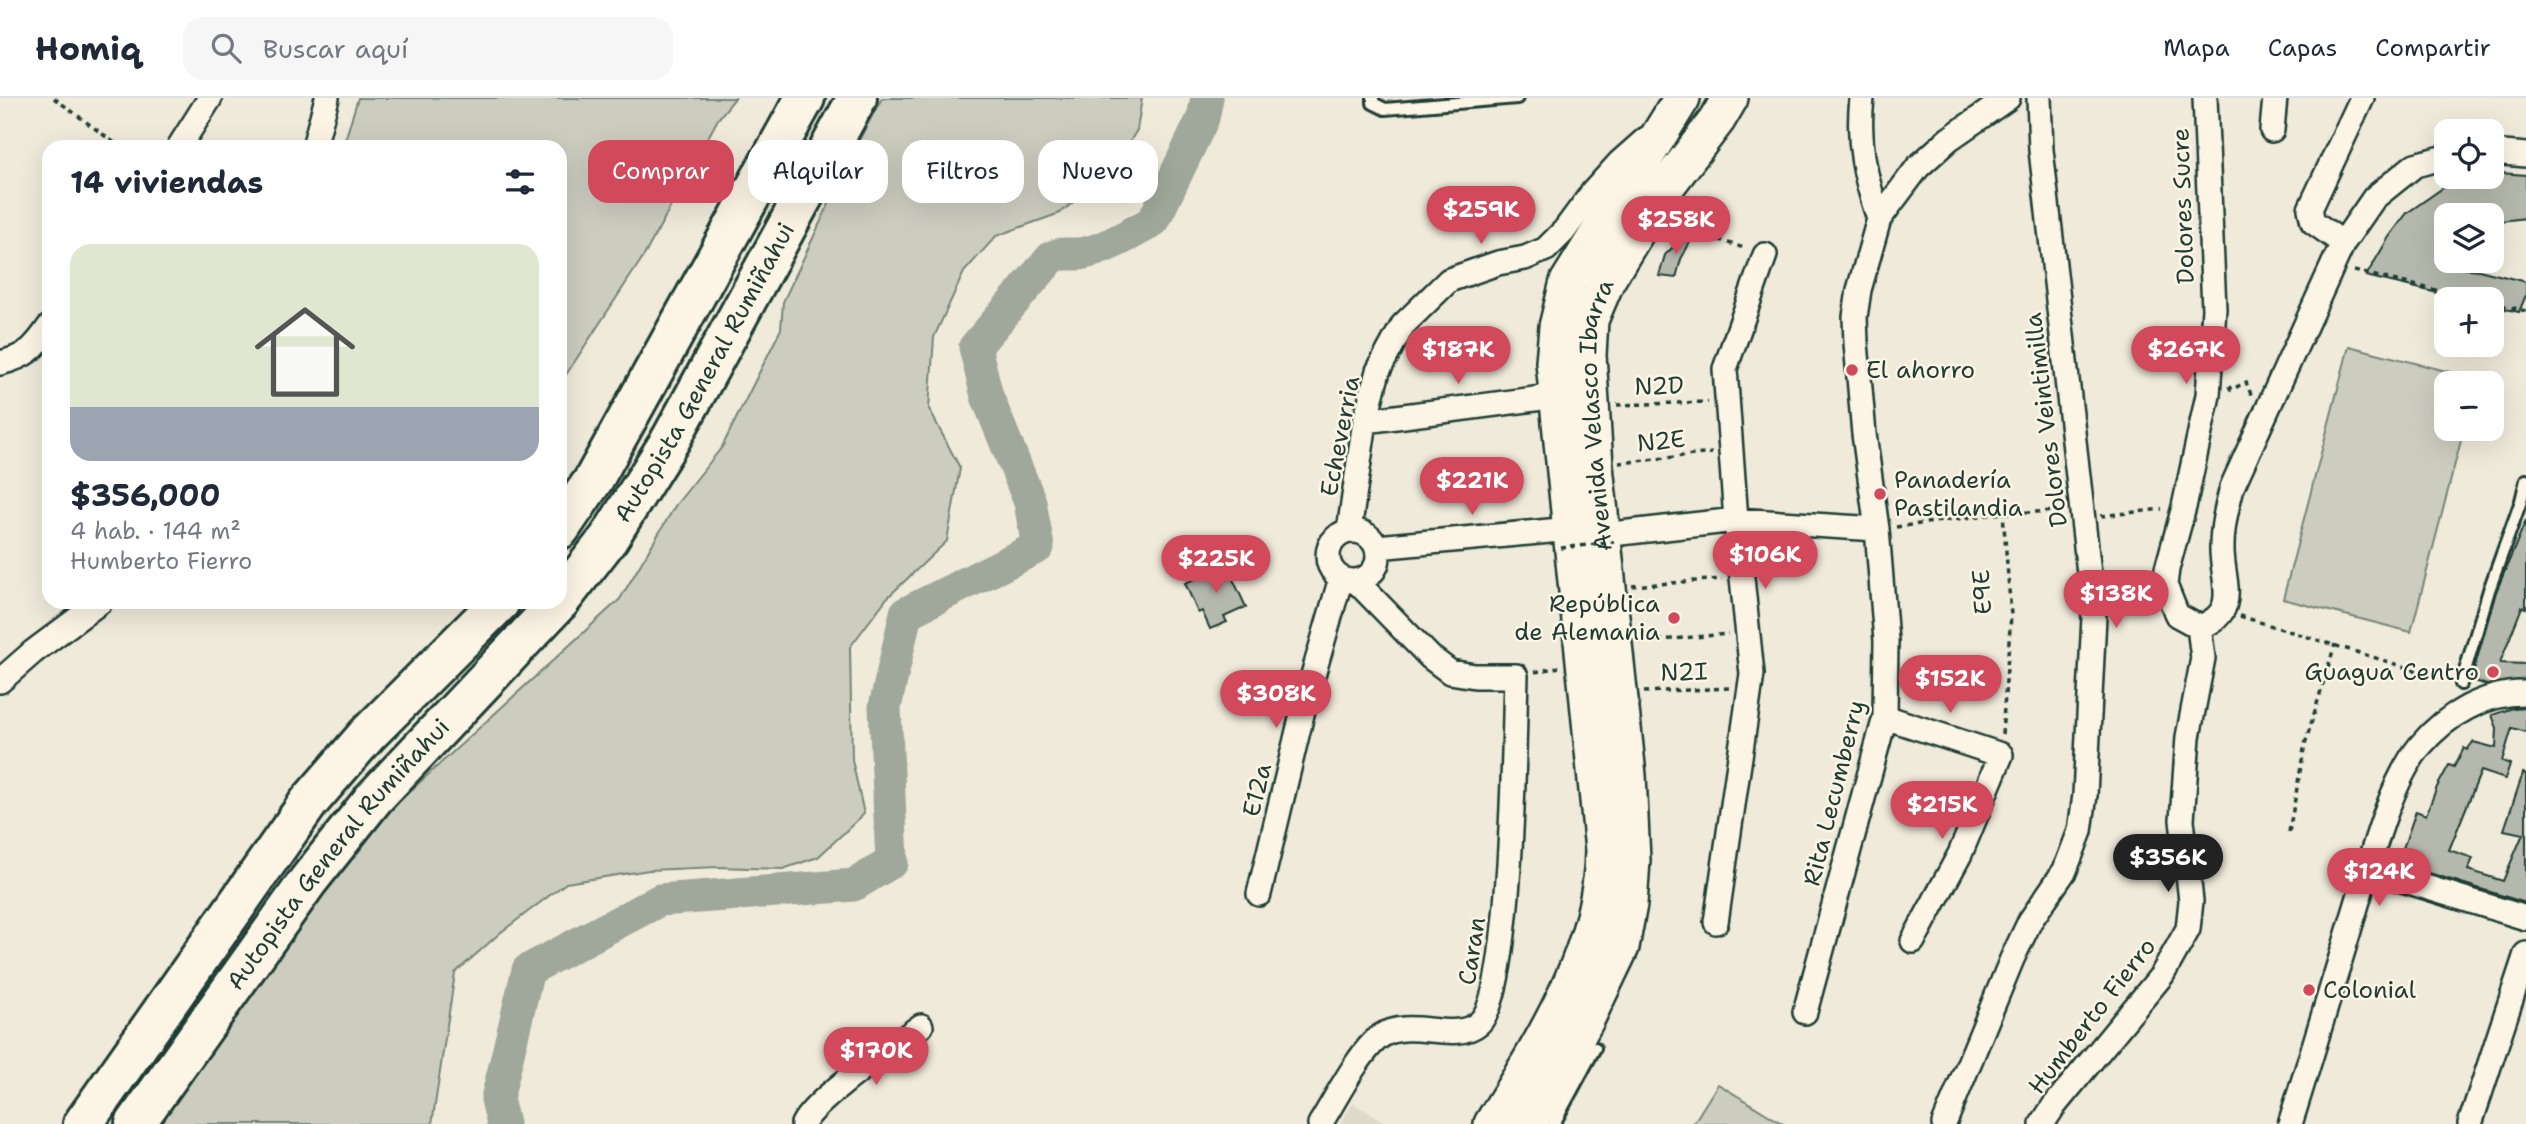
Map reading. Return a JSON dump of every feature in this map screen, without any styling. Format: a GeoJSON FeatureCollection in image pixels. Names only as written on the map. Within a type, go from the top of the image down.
{"type":"FeatureCollection","features":[{"type":"Feature","properties":{"kind":"highway","name":"Autopista General Rumiñahui"},"geometry":{"type":"LineString","coordinates":[[567,519],[594,479],[805,98]]}},
{"type":"Feature","properties":{"kind":"highway","name":"Autopista General Rumiñahui"},"geometry":{"type":"LineString","coordinates":[[567,593],[609,538],[671,439],[857,98]]}},
{"type":"Feature","properties":{"kind":"highway","name":"Autopista General Rumiñahui"},"geometry":{"type":"LineString","coordinates":[[83,1124],[309,802],[367,735],[493,609]]}},
{"type":"Feature","properties":{"kind":"highway","name":"Autopista General Rumiñahui"},"geometry":{"type":"LineString","coordinates":[[135,1124],[308,881],[366,809],[553,609]]}},
{"type":"Feature","properties":{"kind":"main road","name":"Avenida Velasco Ibarra"},"geometry":{"type":"LineString","coordinates":[[1529,1124],[1587,1018],[1621,947],[1629,904],[1632,860],[1628,775],[1619,692],[1600,654],[1608,588],[1587,538],[1595,466],[1588,355],[1590,320],[1607,280],[1653,204],[1717,120],[1730,98]]}},
{"type":"Feature","properties":{"kind":"main road","name":"Avenida Velasco Ibarra"},"geometry":{"type":"LineString","coordinates":[[1492,1124],[1564,1000],[1588,936],[1603,877],[1600,654],[1587,538],[1558,396],[1554,362],[1557,327],[1569,282],[1675,108]]}},
{"type":"Feature","properties":{"kind":"street"},"geometry":{"type":"LineString","coordinates":[[183,140],[210,98]]}},
{"type":"Feature","properties":{"kind":"street"},"geometry":{"type":"LineString","coordinates":[[316,140],[327,98]]}},
{"type":"Feature","properties":{"kind":"street"},"geometry":{"type":"LineString","coordinates":[[1862,98],[1859,127],[1865,178],[1879,219]]}},
{"type":"Feature","properties":{"kind":"street","name":"Rita Lecumberry"},"geometry":{"type":"LineString","coordinates":[[1805,1012],[1885,717],[1886,641],[1877,529],[1864,434],[1855,317],[1859,290],[1879,219],[1919,167],[1949,139],[2008,98]]}},
{"type":"Feature","properties":{"kind":"street","name":"Dolores Veintimilla"},"geometry":{"type":"LineString","coordinates":[[1944,1124],[2030,921],[2065,870],[2080,831],[2086,782],[2094,617],[2041,150],[2039,98]]}},
{"type":"Feature","properties":{"kind":"street","name":"Dolores Sucre"},"geometry":{"type":"LineString","coordinates":[[2199,626],[2177,615],[2165,585],[2208,395],[2214,309],[2206,98]]}},
{"type":"Feature","properties":{"kind":"street"},"geometry":{"type":"LineString","coordinates":[[2272,130],[2275,98]]}},
{"type":"Feature","properties":{"kind":"street"},"geometry":{"type":"LineString","coordinates":[[2343,243],[2313,222],[2309,209],[2362,98]]}},
{"type":"Feature","properties":{"kind":"street","name":"Echeverria"},"geometry":{"type":"LineString","coordinates":[[1349,531],[1365,421],[1378,371],[1403,326],[1449,280],[1498,263],[1525,258],[1546,249],[1620,162],[1675,108]]}},
{"type":"Feature","properties":{"kind":"street"},"geometry":{"type":"LineString","coordinates":[[2504,153],[2526,155]]}},
{"type":"Feature","properties":{"kind":"street"},"geometry":{"type":"LineString","coordinates":[[2199,626],[2213,622],[2222,611],[2228,589],[2222,558],[2222,524],[2232,487],[2343,243],[2374,198],[2415,165],[2434,160]]}},
{"type":"Feature","properties":{"kind":"street"},"geometry":{"type":"LineString","coordinates":[[1716,922],[1752,674],[1736,520],[1725,369],[1765,255]]}},
{"type":"Feature","properties":{"kind":"street"},"geometry":{"type":"LineString","coordinates":[[0,363],[24,355],[35,348],[42,338]]}},
{"type":"Feature","properties":{"kind":"street"},"geometry":{"type":"LineString","coordinates":[[1365,421],[1558,396]]}},
{"type":"Feature","properties":{"kind":"street"},"geometry":{"type":"LineString","coordinates":[[1348,579],[1369,575],[1375,569],[1378,562],[1377,547],[1587,538],[1736,520],[1877,529]]}},
{"type":"Feature","properties":{"kind":"street","name":"Echeverria"},"geometry":{"type":"LineString","coordinates":[[1377,547],[1366,534],[1349,531],[1334,540],[1328,556],[1330,565],[1430,657],[1450,672],[1475,677],[1516,676]]}},
{"type":"Feature","properties":{"kind":"street","name":"E12a"},"geometry":{"type":"LineString","coordinates":[[1259,894],[1303,710],[1348,579]]}},
{"type":"Feature","properties":{"kind":"street"},"geometry":{"type":"LineString","coordinates":[[0,681],[33,652],[91,609]]}},
{"type":"Feature","properties":{"kind":"street","name":"Humberto Fierro"},"geometry":{"type":"LineString","coordinates":[[2042,1124],[2162,975],[2188,929],[2191,901],[2182,820],[2188,737],[2203,658],[2199,626]]}},
{"type":"Feature","properties":{"kind":"street","name":"Caran"},"geometry":{"type":"LineString","coordinates":[[1320,1124],[1363,1055],[1381,1036],[1404,1028],[1461,1031],[1479,1024],[1490,1007],[1504,927],[1512,842],[1516,676]]}},
{"type":"Feature","properties":{"kind":"street"},"geometry":{"type":"LineString","coordinates":[[2290,1124],[2367,869],[2402,774],[2420,747],[2449,718],[2486,699],[2509,693],[2526,693]]}},
{"type":"Feature","properties":{"kind":"street"},"geometry":{"type":"LineString","coordinates":[[1885,717],[2001,755],[1960,854],[1913,941]]}},
{"type":"Feature","properties":{"kind":"street"},"geometry":{"type":"LineString","coordinates":[[2367,869],[2526,918]]}},
{"type":"Feature","properties":{"kind":"street"},"geometry":{"type":"LineString","coordinates":[[2470,1124],[2526,954]]}},
{"type":"Feature","properties":{"kind":"street"},"geometry":{"type":"LineString","coordinates":[[803,1124],[807,1116],[837,1090],[920,1026]]}},
{"type":"Feature","properties":{"kind":"lane"},"geometry":{"type":"LineString","coordinates":[[1373,98],[1373,103],[1385,109],[1517,98]]}},
{"type":"Feature","properties":{"kind":"lane"},"geometry":{"type":"LineString","coordinates":[[2461,684],[2526,480]]}},
{"type":"Feature","properties":{"kind":"lane"},"geometry":{"type":"LineString","coordinates":[[1554,1124],[1595,1048]]}},
{"type":"Feature","properties":{"kind":"path"},"geometry":{"type":"LineString","coordinates":[[54,98],[111,140]]}},
{"type":"Feature","properties":{"kind":"path"},"geometry":{"type":"LineString","coordinates":[[1653,204],[1692,231],[1765,255]]}},
{"type":"Feature","properties":{"kind":"path"},"geometry":{"type":"LineString","coordinates":[[2332,266],[2434,290]]}},
{"type":"Feature","properties":{"kind":"path"},"geometry":{"type":"LineString","coordinates":[[2504,306],[2526,312]]}},
{"type":"Feature","properties":{"kind":"path"},"geometry":{"type":"LineString","coordinates":[[2209,378],[2223,368],[2231,390],[2246,382],[2261,422]]}},
{"type":"Feature","properties":{"kind":"path","name":"N2D"},"geometry":{"type":"LineString","coordinates":[[1591,406],[1728,401]]}},
{"type":"Feature","properties":{"kind":"path","name":"N2E"},"geometry":{"type":"LineString","coordinates":[[1595,466],[1731,450]]}},
{"type":"Feature","properties":{"kind":"path"},"geometry":{"type":"LineString","coordinates":[[1877,529],[2003,513],[2084,514],[2184,507]]}},
{"type":"Feature","properties":{"kind":"path","name":"E9E"},"geometry":{"type":"LineString","coordinates":[[2001,755],[2011,615],[2003,513]]}},
{"type":"Feature","properties":{"kind":"path"},"geometry":{"type":"LineString","coordinates":[[1608,588],[1742,578]]}},
{"type":"Feature","properties":{"kind":"path"},"geometry":{"type":"LineString","coordinates":[[2222,611],[2461,684]]}},
{"type":"Feature","properties":{"kind":"path"},"geometry":{"type":"LineString","coordinates":[[1516,676],[1600,654],[1748,632]]}},
{"type":"Feature","properties":{"kind":"path"},"geometry":{"type":"LineString","coordinates":[[2289,832],[2305,744],[2335,644]]}},
{"type":"Feature","properties":{"kind":"path","name":"N2I"},"geometry":{"type":"LineString","coordinates":[[1619,692],[1750,687]]}},
{"type":"Feature","properties":{"kind":"shaded area"},"geometry":{"type":"Polygon","coordinates":[[[358,98],[735,98],[718,119],[707,140],[588,140],[588,203],[673,203],[645,254],[567,373],[567,140],[345,140],[358,98]]]}},
{"type":"Feature","properties":{"kind":"shaded area"},"geometry":{"type":"Polygon","coordinates":[[[882,98],[1142,98],[1137,130],[1131,140],[1038,140],[1038,203],[1072,203],[1060,213],[996,236],[964,272],[934,337],[929,409],[960,468],[947,541],[887,598],[850,647],[852,760],[864,814],[818,857],[783,869],[718,867],[649,870],[566,883],[500,933],[455,973],[432,1124],[158,1124],[360,837],[620,599],[675,506],[722,447],[781,329],[783,302],[829,203],[888,203],[888,140],[859,140],[882,98]]]}},
{"type":"Feature","properties":{"kind":"shaded area"},"geometry":{"type":"Polygon","coordinates":[[[2349,346],[2446,371],[2434,371],[2434,441],[2461,441],[2411,632],[2283,599],[2349,346]]]}},
{"type":"Feature","properties":{"kind":"shaded area"},"geometry":{"type":"Polygon","coordinates":[[[1718,1084],[1783,1124],[1693,1124],[1718,1084]]]}},
{"type":"Feature","properties":{"kind":"shaded area"},"geometry":{"type":"Polygon","coordinates":[[[1353,1103],[1388,1124],[1340,1124],[1353,1103]]]}},
{"type":"Feature","properties":{"kind":"building"},"geometry":{"type":"Polygon","coordinates":[[[2504,173],[2526,175],[2526,218],[2504,221],[2504,203],[2434,203],[2434,273],[2491,273],[2526,282],[2526,295],[2519,312],[2504,309],[2504,287],[2434,287],[2434,292],[2366,276],[2407,213],[2442,189],[2504,189],[2504,173]]]}},
{"type":"Feature","properties":{"kind":"building"},"geometry":{"type":"Polygon","coordinates":[[[1693,227],[1697,229],[1681,259],[1676,278],[1659,276],[1665,255],[1693,227]]]}},
{"type":"Feature","properties":{"kind":"building"},"geometry":{"type":"Polygon","coordinates":[[[2526,520],[2526,608],[2522,607],[2500,663],[2526,664],[2526,679],[2487,685],[2471,680],[2496,592],[2526,520]]]}},
{"type":"Feature","properties":{"kind":"building"},"geometry":{"type":"Polygon","coordinates":[[[1225,562],[1246,607],[1224,617],[1227,622],[1210,629],[1202,611],[1198,613],[1185,583],[1209,573],[1208,570],[1225,562]]]}},
{"type":"Feature","properties":{"kind":"building"},"geometry":{"type":"Polygon","coordinates":[[[2526,707],[2526,732],[2512,728],[2502,761],[2510,764],[2505,779],[2481,771],[2449,850],[2473,858],[2468,870],[2503,881],[2523,834],[2504,830],[2523,773],[2526,774],[2526,903],[2402,863],[2400,857],[2416,811],[2426,815],[2449,765],[2454,767],[2464,748],[2467,750],[2473,742],[2496,748],[2497,728],[2492,715],[2526,707]]]}},
{"type":"Feature","properties":{"kind":"waterway"},"geometry":{"type":"LineString","coordinates":[[503,1124],[497,1099],[528,970],[660,900],[854,885],[892,862],[885,707],[906,613],[1038,547],[1030,502],[987,396],[975,347],[1052,257],[1060,254],[1081,254],[1101,248],[1154,220],[1203,118],[1207,98]]}},
{"type":"Feature","properties":{"kind":"place","name":"El ahorro"},"geometry":{"type":"Point","coordinates":[1852,370]}},
{"type":"Feature","properties":{"kind":"place","name":"Panadería Pastilandia"},"geometry":{"type":"Point","coordinates":[1880,494]}},
{"type":"Feature","properties":{"kind":"place","name":"República de Alemania"},"geometry":{"type":"Point","coordinates":[1674,618]}},
{"type":"Feature","properties":{"kind":"place","name":"Guagua Centro"},"geometry":{"type":"Point","coordinates":[2493,672]}},
{"type":"Feature","properties":{"kind":"place","name":"Colonial"},"geometry":{"type":"Point","coordinates":[2309,990]}}]}
